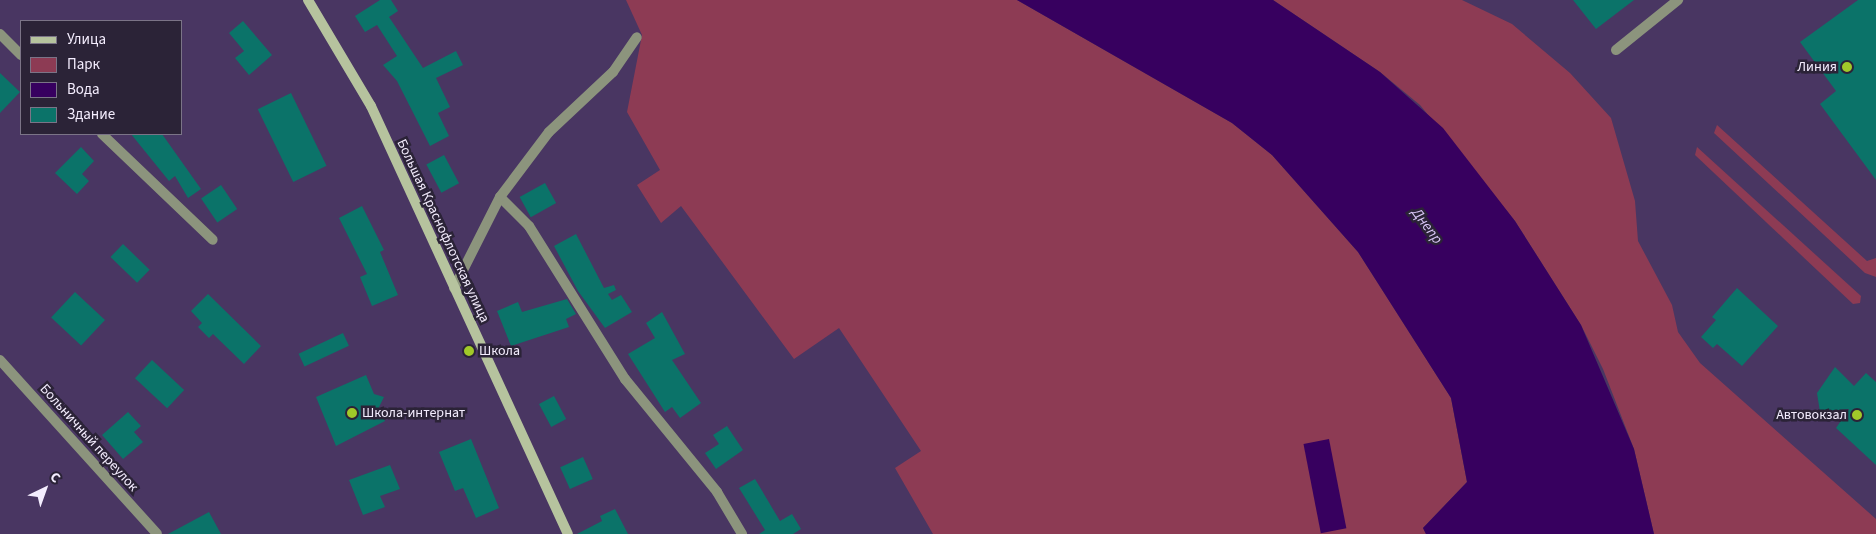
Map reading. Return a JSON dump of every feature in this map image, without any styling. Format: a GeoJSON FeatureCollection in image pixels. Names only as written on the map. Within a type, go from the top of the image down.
{"type":"FeatureCollection","features":[{"type":"Feature","properties":{"kind":"main road","name":"Большая Краснофлотская улица"},"geometry":{"type":"LineString","coordinates":[[308,0],[370,106],[568,534]]}},
{"type":"Feature","properties":{"kind":"street"},"geometry":{"type":"LineString","coordinates":[[1616,50],[1678,0]]}},
{"type":"Feature","properties":{"kind":"street"},"geometry":{"type":"LineString","coordinates":[[0,34],[20,54]]}},
{"type":"Feature","properties":{"kind":"street"},"geometry":{"type":"LineString","coordinates":[[454,288],[500,197],[549,132],[613,72],[637,37]]}},
{"type":"Feature","properties":{"kind":"street"},"geometry":{"type":"LineString","coordinates":[[103,135],[213,240]]}},
{"type":"Feature","properties":{"kind":"street"},"geometry":{"type":"LineString","coordinates":[[500,197],[529,226],[624,379],[717,492],[742,534]]}},
{"type":"Feature","properties":{"kind":"street","name":"Больничный переулок"},"geometry":{"type":"LineString","coordinates":[[0,360],[157,534]]}},
{"type":"Feature","properties":{"kind":"green space"},"geometry":{"type":"Polygon","coordinates":[[[626,0],[1017,0],[1232,123],[1272,155],[1358,252],[1451,398],[1467,482],[1423,528],[1426,534],[933,534],[895,468],[921,451],[839,328],[794,359],[681,206],[661,223],[637,185],[660,170],[627,112],[642,35],[626,0]]]}},
{"type":"Feature","properties":{"kind":"green space"},"geometry":{"type":"Polygon","coordinates":[[[1273,0],[1462,0],[1512,24],[1570,73],[1611,118],[1635,201],[1638,241],[1672,305],[1678,332],[1700,363],[1876,519],[1876,534],[1654,534],[1634,449],[1603,369],[1581,325],[1515,221],[1420,105],[1380,72],[1273,0]]]}},
{"type":"Feature","properties":{"kind":"green space"},"geometry":{"type":"Polygon","coordinates":[[[1717,125],[1867,261],[1876,258],[1876,277],[1865,273],[1714,133],[1717,125]]]}},
{"type":"Feature","properties":{"kind":"green space"},"geometry":{"type":"Polygon","coordinates":[[[1697,147],[1861,296],[1860,303],[1853,304],[1695,155],[1697,147]]]}},
{"type":"Feature","properties":{"kind":"water","name":"Днепр"},"geometry":{"type":"Polygon","coordinates":[[[1017,0],[1273,0],[1380,72],[1443,128],[1515,221],[1581,325],[1634,449],[1654,534],[1426,534],[1423,528],[1467,482],[1451,398],[1358,252],[1272,155],[1232,123],[1017,0]]]}},
{"type":"Feature","properties":{"kind":"water"},"geometry":{"type":"Polygon","coordinates":[[[1329,439],[1346,528],[1321,533],[1303,444],[1329,439]]]}},
{"type":"Feature","properties":{"kind":"building"},"geometry":{"type":"Polygon","coordinates":[[[380,0],[391,0],[398,11],[389,17],[423,68],[456,51],[463,65],[436,78],[450,107],[438,113],[449,136],[430,146],[397,81],[383,65],[397,56],[377,25],[365,32],[355,16],[380,0]]]}},
{"type":"Feature","properties":{"kind":"building"},"geometry":{"type":"Polygon","coordinates":[[[1573,0],[1634,0],[1596,29],[1573,0]]]}},
{"type":"Feature","properties":{"kind":"building","name":"Линия"},"geometry":{"type":"Polygon","coordinates":[[[1858,0],[1876,0],[1876,180],[1820,104],[1836,91],[1800,42],[1858,0]]]}},
{"type":"Feature","properties":{"kind":"building"},"geometry":{"type":"Polygon","coordinates":[[[243,21],[272,55],[249,75],[235,58],[244,51],[229,33],[243,21]]]}},
{"type":"Feature","properties":{"kind":"building"},"geometry":{"type":"Polygon","coordinates":[[[0,73],[20,92],[0,113],[0,73]]]}},
{"type":"Feature","properties":{"kind":"building"},"geometry":{"type":"Polygon","coordinates":[[[291,93],[327,166],[293,182],[258,109],[291,93]]]}},
{"type":"Feature","properties":{"kind":"building"},"geometry":{"type":"Polygon","coordinates":[[[132,135],[163,135],[201,189],[188,198],[175,176],[169,181],[132,135]]]}},
{"type":"Feature","properties":{"kind":"building"},"geometry":{"type":"Polygon","coordinates":[[[81,147],[94,161],[82,174],[89,181],[77,194],[55,173],[81,147]]]}},
{"type":"Feature","properties":{"kind":"building"},"geometry":{"type":"Polygon","coordinates":[[[444,155],[459,183],[441,193],[426,164],[444,155]]]}},
{"type":"Feature","properties":{"kind":"building"},"geometry":{"type":"Polygon","coordinates":[[[545,183],[556,203],[531,217],[520,197],[545,183]]]}},
{"type":"Feature","properties":{"kind":"building"},"geometry":{"type":"Polygon","coordinates":[[[221,185],[237,209],[217,222],[201,198],[221,185]]]}},
{"type":"Feature","properties":{"kind":"building"},"geometry":{"type":"Polygon","coordinates":[[[362,206],[384,250],[380,252],[398,295],[372,306],[360,277],[367,274],[339,218],[362,206]]]}},
{"type":"Feature","properties":{"kind":"building"},"geometry":{"type":"Polygon","coordinates":[[[576,234],[604,288],[614,285],[616,290],[608,294],[612,300],[621,295],[632,312],[605,328],[578,291],[554,246],[576,234]]]}},
{"type":"Feature","properties":{"kind":"building"},"geometry":{"type":"Polygon","coordinates":[[[123,244],[150,270],[137,283],[110,257],[123,244]]]}},
{"type":"Feature","properties":{"kind":"building"},"geometry":{"type":"Polygon","coordinates":[[[1737,288],[1778,326],[1742,366],[1717,344],[1713,348],[1701,337],[1716,320],[1712,317],[1737,288]]]}},
{"type":"Feature","properties":{"kind":"building"},"geometry":{"type":"Polygon","coordinates":[[[75,292],[105,320],[81,346],[51,318],[75,292]]]}},
{"type":"Feature","properties":{"kind":"building"},"geometry":{"type":"Polygon","coordinates":[[[208,294],[261,346],[244,364],[213,334],[209,338],[198,327],[202,323],[191,311],[208,294]]]}},
{"type":"Feature","properties":{"kind":"building"},"geometry":{"type":"Polygon","coordinates":[[[567,299],[576,314],[566,319],[569,327],[511,346],[497,311],[518,302],[522,312],[567,299]]]}},
{"type":"Feature","properties":{"kind":"building"},"geometry":{"type":"Polygon","coordinates":[[[662,312],[685,354],[672,360],[701,403],[680,418],[672,407],[665,412],[628,354],[655,338],[646,323],[662,312]]]}},
{"type":"Feature","properties":{"kind":"building"},"geometry":{"type":"Polygon","coordinates":[[[343,333],[349,346],[305,366],[299,354],[343,333]]]}},
{"type":"Feature","properties":{"kind":"building"},"geometry":{"type":"Polygon","coordinates":[[[152,360],[184,390],[167,408],[135,378],[152,360]]]}},
{"type":"Feature","properties":{"kind":"building","name":"Автовокзал"},"geometry":{"type":"Polygon","coordinates":[[[1835,367],[1854,386],[1866,373],[1876,382],[1876,465],[1836,428],[1849,409],[1820,412],[1817,393],[1835,367]]]}},
{"type":"Feature","properties":{"kind":"building","name":"Школа-интернат"},"geometry":{"type":"Polygon","coordinates":[[[366,375],[374,394],[384,397],[379,407],[385,421],[336,446],[316,397],[366,375]]]}},
{"type":"Feature","properties":{"kind":"building"},"geometry":{"type":"Polygon","coordinates":[[[554,396],[566,419],[551,427],[539,404],[554,396]]]}},
{"type":"Feature","properties":{"kind":"building"},"geometry":{"type":"Polygon","coordinates":[[[128,412],[141,426],[134,432],[143,442],[123,459],[102,435],[128,412]]]}},
{"type":"Feature","properties":{"kind":"building"},"geometry":{"type":"Polygon","coordinates":[[[727,426],[743,450],[716,469],[705,453],[719,444],[713,435],[727,426]]]}},
{"type":"Feature","properties":{"kind":"building"},"geometry":{"type":"Polygon","coordinates":[[[471,439],[499,508],[476,518],[463,488],[455,491],[439,452],[471,439]]]}},
{"type":"Feature","properties":{"kind":"building"},"geometry":{"type":"Polygon","coordinates":[[[583,457],[593,479],[570,489],[560,467],[583,457]]]}},
{"type":"Feature","properties":{"kind":"building"},"geometry":{"type":"Polygon","coordinates":[[[390,465],[400,489],[380,496],[385,507],[363,515],[349,480],[390,465]]]}},
{"type":"Feature","properties":{"kind":"building"},"geometry":{"type":"Polygon","coordinates":[[[755,479],[780,521],[792,514],[801,529],[793,534],[759,534],[765,530],[739,488],[755,479]]]}},
{"type":"Feature","properties":{"kind":"building"},"geometry":{"type":"Polygon","coordinates":[[[615,509],[628,534],[577,534],[602,521],[600,516],[615,509]]]}},
{"type":"Feature","properties":{"kind":"building"},"geometry":{"type":"Polygon","coordinates":[[[209,512],[221,534],[168,534],[209,512]]]}},
{"type":"Feature","properties":{"kind":"place","name":"Линия"},"geometry":{"type":"Point","coordinates":[1847,67]}},
{"type":"Feature","properties":{"kind":"place","name":"Школа"},"geometry":{"type":"Point","coordinates":[469,351]}},
{"type":"Feature","properties":{"kind":"place","name":"Школа-интернат"},"geometry":{"type":"Point","coordinates":[352,413]}},
{"type":"Feature","properties":{"kind":"place","name":"Автовокзал"},"geometry":{"type":"Point","coordinates":[1857,415]}}]}
